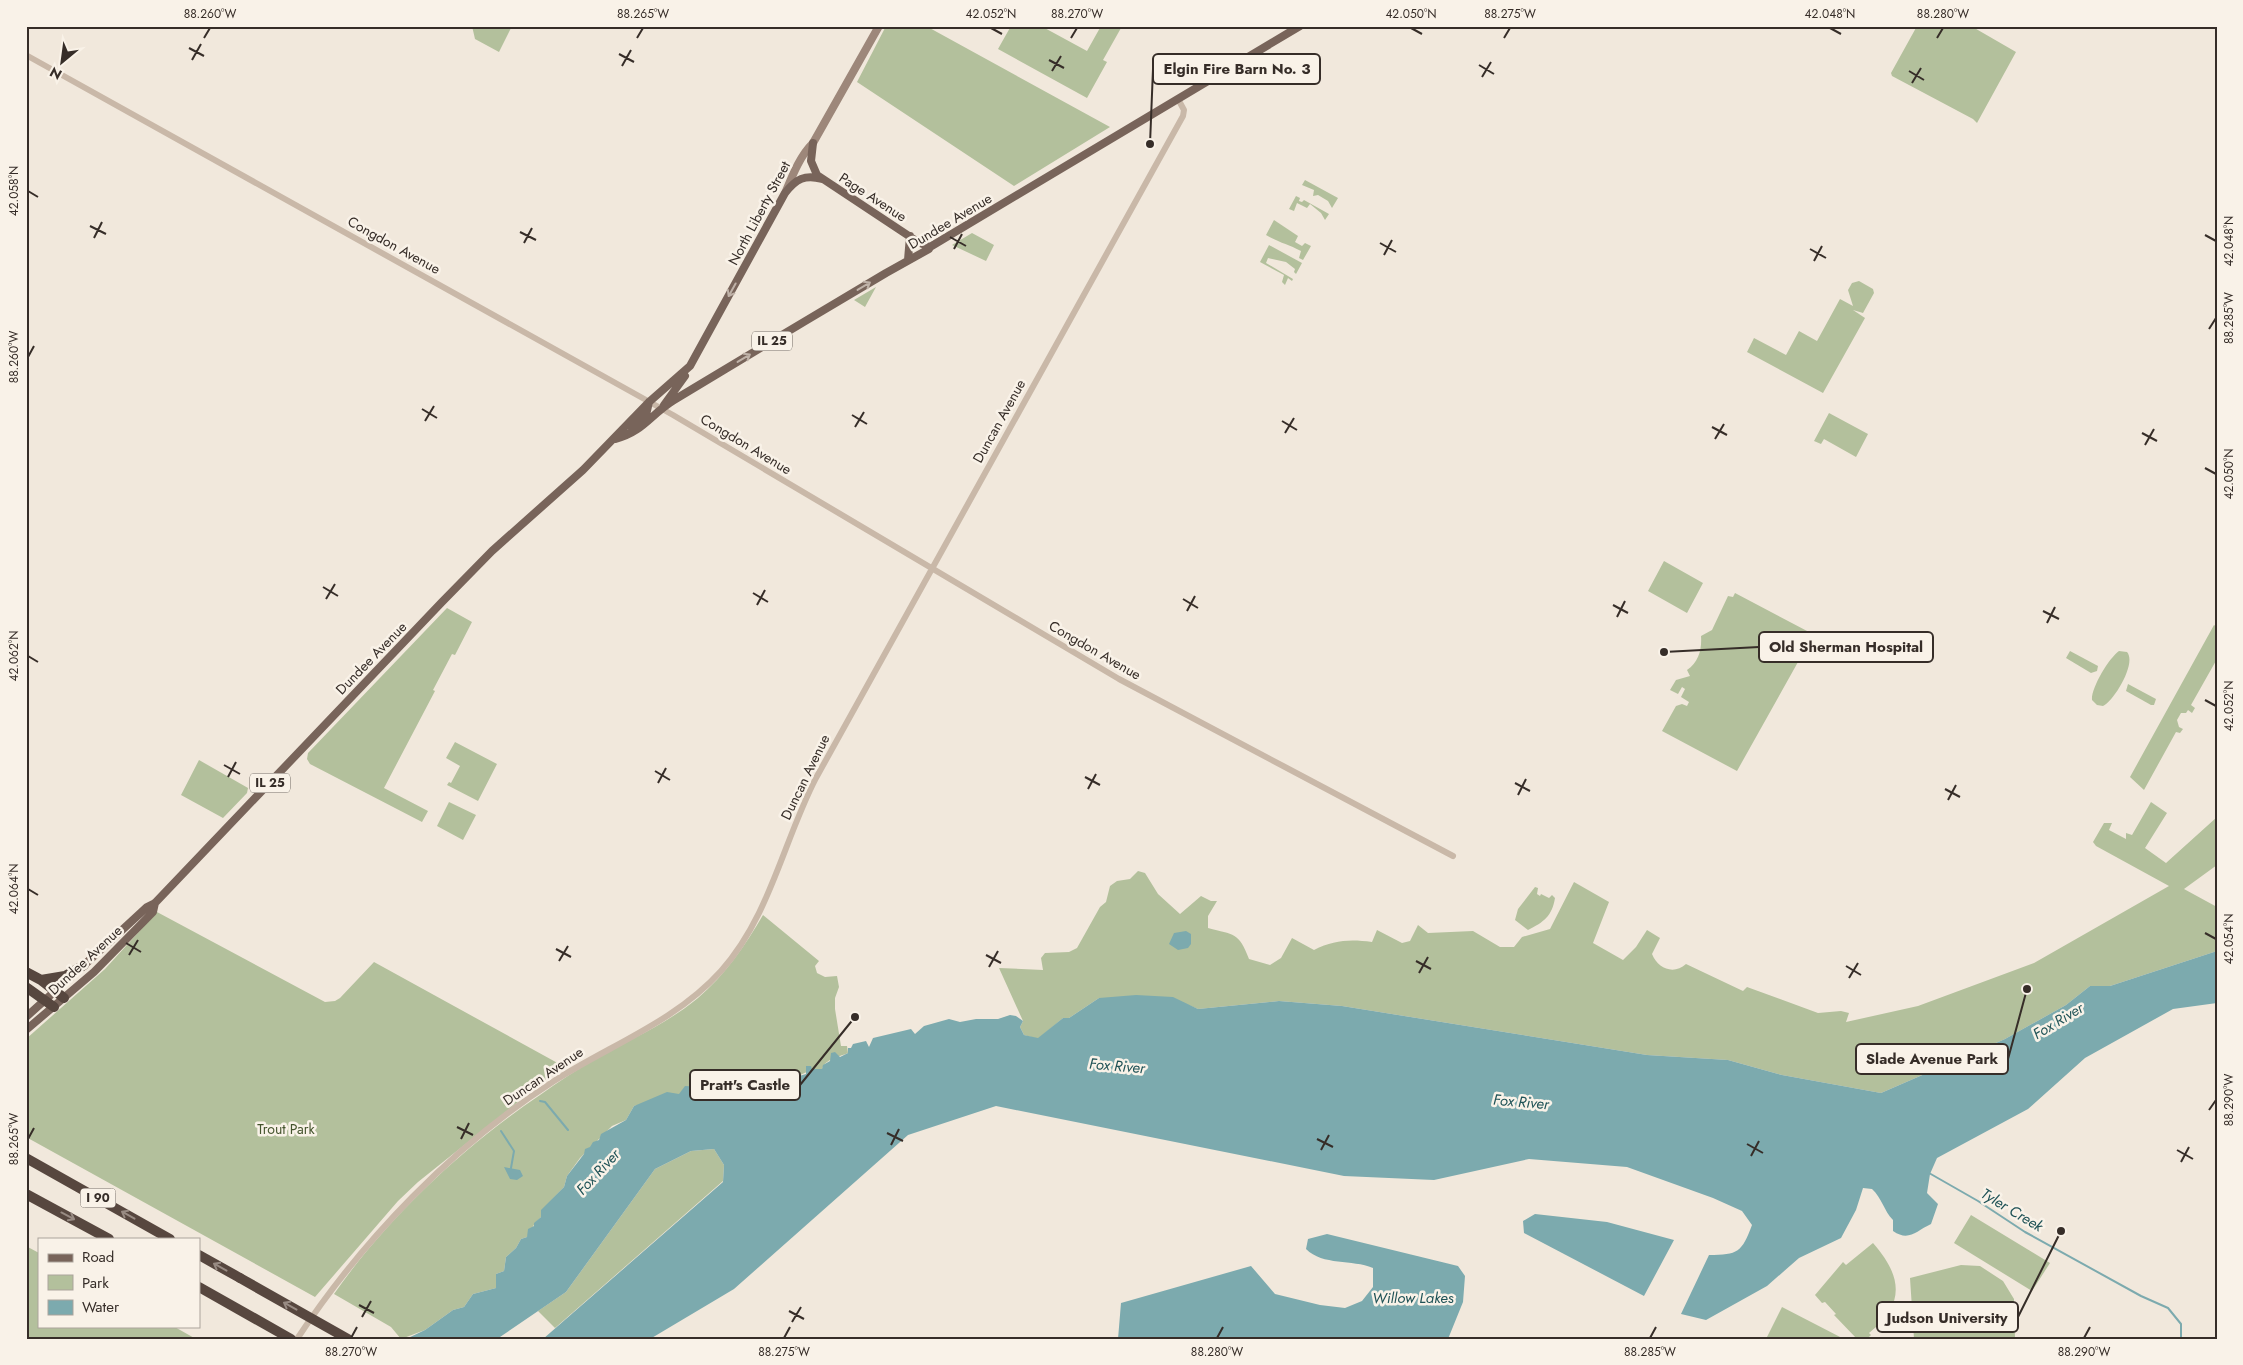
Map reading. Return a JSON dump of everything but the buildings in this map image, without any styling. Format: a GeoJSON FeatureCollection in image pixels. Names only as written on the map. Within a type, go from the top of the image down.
{"type":"FeatureCollection","features":[{"type":"Feature","properties":{"kind":"highway"},"geometry":{"type":"LineString","coordinates":[[41,980],[65,976],[84,965]]}},
{"type":"Feature","properties":{"kind":"highway"},"geometry":{"type":"LineString","coordinates":[[26,972],[41,980],[64,998]]}},
{"type":"Feature","properties":{"kind":"highway"},"geometry":{"type":"LineString","coordinates":[[26,987],[49,1004]]}},
{"type":"Feature","properties":{"kind":"highway","name":"I 90"},"geometry":{"type":"LineString","coordinates":[[26,1158],[168,1238]]}},
{"type":"Feature","properties":{"kind":"highway","name":"I 90"},"geometry":{"type":"LineString","coordinates":[[26,1194],[107,1238]]}},
{"type":"Feature","properties":{"kind":"highway"},"geometry":{"type":"LineString","coordinates":[[200,1256],[348,1339]]}},
{"type":"Feature","properties":{"kind":"highway"},"geometry":{"type":"LineString","coordinates":[[200,1288],[291,1339]]}},
{"type":"Feature","properties":{"kind":"main road","name":"North Liberty Street"},"geometry":{"type":"LineString","coordinates":[[649,402],[690,366],[785,193],[798,164],[813,143],[879,26]]}},
{"type":"Feature","properties":{"kind":"main road","name":"Dundee Avenue"},"geometry":{"type":"LineString","coordinates":[[26,1030],[49,1004],[55,991],[147,907],[155,903],[492,551],[619,438],[631,435],[662,409],[746,356],[929,249],[1300,26]]}},
{"type":"Feature","properties":{"kind":"main road"},"geometry":{"type":"LineString","coordinates":[[813,143],[811,164],[815,173],[822,179]]}},
{"type":"Feature","properties":{"kind":"main road"},"geometry":{"type":"LineString","coordinates":[[785,193],[800,178],[822,179]]}},
{"type":"Feature","properties":{"kind":"main road","name":"Page Avenue"},"geometry":{"type":"LineString","coordinates":[[822,179],[930,247]]}},
{"type":"Feature","properties":{"kind":"main road"},"geometry":{"type":"LineString","coordinates":[[908,260],[910,236]]}},
{"type":"Feature","properties":{"kind":"main road"},"geometry":{"type":"LineString","coordinates":[[662,409],[690,366]]}},
{"type":"Feature","properties":{"kind":"main road","name":"Dundee Avenue"},"geometry":{"type":"LineString","coordinates":[[619,438],[620,430],[649,402]]}},
{"type":"Feature","properties":{"kind":"main road","name":"Dundee Avenue"},"geometry":{"type":"LineString","coordinates":[[26,1017],[64,998],[94,972],[153,912],[155,903]]}},
{"type":"Feature","properties":{"kind":"street","name":"Congdon Avenue"},"geometry":{"type":"LineString","coordinates":[[26,56],[662,409],[932,568],[1011,617],[1172,708],[1453,856]]}},
{"type":"Feature","properties":{"kind":"street","name":"Duncan Avenue"},"geometry":{"type":"LineString","coordinates":[[297,1339],[319,1306],[363,1250],[400,1209],[469,1146],[552,1082],[681,1007],[705,988],[726,965],[750,932],[767,898],[803,804],[812,787],[1182,119],[1184,110],[1178,99]]}},
{"type":"Feature","properties":{"kind":"green space"},"geometry":{"type":"Polygon","coordinates":[[[472,26],[512,26],[499,52],[475,39],[472,26]]]}},
{"type":"Feature","properties":{"kind":"green space"},"geometry":{"type":"Polygon","coordinates":[[[886,26],[926,26],[1110,127],[1014,186],[857,82],[886,26]]]}},
{"type":"Feature","properties":{"kind":"green space"},"geometry":{"type":"Polygon","coordinates":[[[1011,26],[1041,26],[1087,51],[1101,26],[1121,28],[1103,60],[1107,62],[1087,98],[998,49],[1011,26]]]}},
{"type":"Feature","properties":{"kind":"green space"},"geometry":{"type":"Polygon","coordinates":[[[1917,26],[1971,26],[2016,52],[1977,123],[1973,119],[1892,76],[1891,73],[1917,26]]]}},
{"type":"Feature","properties":{"kind":"green space"},"geometry":{"type":"Polygon","coordinates":[[[1305,180],[1338,198],[1332,208],[1328,201],[1318,195],[1313,196],[1314,190],[1302,185],[1305,180]]]}},
{"type":"Feature","properties":{"kind":"green space"},"geometry":{"type":"Polygon","coordinates":[[[1296,196],[1300,198],[1299,201],[1302,202],[1304,200],[1329,214],[1325,220],[1321,213],[1310,204],[1307,208],[1297,203],[1294,211],[1289,209],[1296,196]]]}},
{"type":"Feature","properties":{"kind":"green space"},"geometry":{"type":"Polygon","coordinates":[[[1274,220],[1298,236],[1295,242],[1302,246],[1305,243],[1311,246],[1303,260],[1299,258],[1301,251],[1266,235],[1274,220]]]}},
{"type":"Feature","properties":{"kind":"green space"},"geometry":{"type":"Polygon","coordinates":[[[972,233],[994,245],[986,261],[952,245],[972,233]]]}},
{"type":"Feature","properties":{"kind":"green space"},"geometry":{"type":"Polygon","coordinates":[[[1269,245],[1302,263],[1296,274],[1294,272],[1295,269],[1286,262],[1268,258],[1266,263],[1293,279],[1292,281],[1288,278],[1285,285],[1282,282],[1284,275],[1260,262],[1269,245]]]}},
{"type":"Feature","properties":{"kind":"green space"},"geometry":{"type":"Polygon","coordinates":[[[1859,281],[1873,289],[1874,293],[1863,313],[1853,310],[1865,318],[1823,393],[1747,352],[1754,338],[1786,355],[1799,331],[1817,341],[1840,299],[1853,306],[1848,290],[1852,283],[1859,281]]]}},
{"type":"Feature","properties":{"kind":"green space"},"geometry":{"type":"Polygon","coordinates":[[[876,287],[865,307],[854,300],[876,287]]]}},
{"type":"Feature","properties":{"kind":"green space"},"geometry":{"type":"Polygon","coordinates":[[[1829,413],[1868,434],[1856,457],[1824,439],[1821,444],[1814,441],[1829,413]]]}},
{"type":"Feature","properties":{"kind":"green space"},"geometry":{"type":"Polygon","coordinates":[[[1664,561],[1703,583],[1687,613],[1648,591],[1664,561]]]}},
{"type":"Feature","properties":{"kind":"green space"},"geometry":{"type":"Polygon","coordinates":[[[1735,593],[1809,632],[1812,637],[1737,771],[1662,731],[1676,706],[1682,704],[1687,706],[1689,702],[1681,697],[1685,689],[1682,687],[1678,694],[1670,690],[1676,680],[1690,676],[1687,670],[1699,655],[1701,636],[1712,630],[1728,596],[1733,597],[1735,593]]]}},
{"type":"Feature","properties":{"kind":"green space"},"geometry":{"type":"Polygon","coordinates":[[[447,608],[472,622],[455,655],[452,654],[433,690],[435,691],[384,788],[428,811],[422,822],[310,764],[307,759],[308,753],[447,608]]]}},
{"type":"Feature","properties":{"kind":"green space"},"geometry":{"type":"Polygon","coordinates":[[[2214,625],[2217,627],[2217,659],[2191,705],[2195,708],[2192,713],[2188,710],[2186,713],[2181,713],[2177,720],[2179,727],[2183,729],[2180,733],[2176,732],[2144,790],[2130,777],[2214,625]]]}},
{"type":"Feature","properties":{"kind":"green space"},"geometry":{"type":"Polygon","coordinates":[[[2070,651],[2098,666],[2097,671],[2091,673],[2066,658],[2070,651]]]}},
{"type":"Feature","properties":{"kind":"green space"},"geometry":{"type":"Polygon","coordinates":[[[2119,651],[2127,652],[2129,657],[2127,673],[2108,703],[2103,706],[2097,705],[2092,700],[2094,688],[2106,666],[2119,651]]]}},
{"type":"Feature","properties":{"kind":"green space"},"geometry":{"type":"Polygon","coordinates":[[[2128,684],[2156,699],[2154,705],[2126,691],[2128,684]]]}},
{"type":"Feature","properties":{"kind":"green space"},"geometry":{"type":"Polygon","coordinates":[[[455,742],[497,764],[478,801],[447,785],[449,782],[451,783],[460,766],[446,758],[455,742]]]}},
{"type":"Feature","properties":{"kind":"green space"},"geometry":{"type":"Polygon","coordinates":[[[199,760],[248,788],[247,793],[223,818],[181,795],[199,760]]]}},
{"type":"Feature","properties":{"kind":"green space"},"geometry":{"type":"Polygon","coordinates":[[[449,802],[476,815],[463,840],[437,826],[449,802]]]}},
{"type":"Feature","properties":{"kind":"green space"},"geometry":{"type":"Polygon","coordinates":[[[2151,802],[2167,813],[2145,848],[2166,863],[2217,817],[2217,865],[2184,889],[2217,907],[2217,951],[2110,986],[2090,986],[2066,1005],[2005,1039],[1881,1093],[1782,1075],[1728,1060],[1647,1055],[1342,1006],[1279,1001],[1198,1009],[1186,1004],[1099,998],[1069,1018],[1063,1018],[1038,1039],[1024,1035],[1020,1027],[1023,1021],[999,968],[1043,970],[1041,958],[1045,953],[1069,952],[1077,948],[1100,907],[1106,902],[1110,886],[1117,881],[1130,879],[1138,871],[1145,873],[1158,894],[1180,914],[1201,896],[1211,901],[1217,901],[1208,916],[1208,928],[1234,936],[1242,944],[1249,959],[1270,965],[1281,958],[1292,938],[1314,950],[1342,941],[1372,942],[1377,930],[1402,943],[1410,941],[1418,925],[1428,933],[1473,931],[1500,947],[1514,947],[1522,937],[1550,929],[1574,882],[1609,902],[1593,943],[1623,960],[1636,947],[1647,930],[1660,938],[1652,954],[1662,967],[1672,970],[1686,964],[1743,991],[1747,987],[1818,1013],[1841,1011],[1849,1013],[1846,1022],[1918,1006],[2034,963],[2169,886],[2096,846],[2093,842],[2104,823],[2112,823],[2109,830],[2126,839],[2126,833],[2132,835],[2151,802]]]}},
{"type":"Feature","properties":{"kind":"green space"},"geometry":{"type":"Polygon","coordinates":[[[1535,887],[1538,888],[1537,894],[1540,896],[1541,894],[1549,898],[1552,895],[1555,898],[1552,909],[1546,918],[1528,930],[1515,920],[1518,909],[1535,887]]]}},
{"type":"Feature","properties":{"kind":"green space","name":"Trout Park"},"geometry":{"type":"Polygon","coordinates":[[[157,912],[325,1002],[335,1001],[340,998],[374,962],[563,1066],[418,1182],[398,1201],[315,1297],[26,1137],[26,1039],[105,969],[157,912]]]}},
{"type":"Feature","properties":{"kind":"green space"},"geometry":{"type":"Polygon","coordinates":[[[763,915],[819,961],[815,966],[817,973],[825,977],[837,976],[839,987],[835,998],[835,1009],[841,1046],[847,1046],[848,1053],[829,1061],[822,1069],[808,1071],[800,1075],[789,1084],[783,1081],[776,1095],[760,1097],[741,1092],[679,1094],[634,1106],[626,1120],[612,1126],[580,1158],[567,1176],[564,1187],[542,1210],[541,1217],[527,1237],[521,1239],[516,1248],[506,1257],[504,1271],[496,1274],[496,1288],[473,1294],[464,1307],[453,1310],[425,1330],[401,1339],[391,1327],[334,1294],[355,1266],[402,1211],[455,1160],[512,1115],[561,1080],[662,1023],[698,998],[717,980],[734,959],[763,915]]]}},
{"type":"Feature","properties":{"kind":"green space"},"geometry":{"type":"Polygon","coordinates":[[[714,1149],[724,1165],[723,1181],[555,1328],[538,1311],[566,1292],[655,1169],[691,1151],[714,1149]]]}},
{"type":"Feature","properties":{"kind":"green space"},"geometry":{"type":"Polygon","coordinates":[[[1971,1215],[2050,1263],[2032,1291],[1954,1243],[1971,1215]]]}},
{"type":"Feature","properties":{"kind":"green space"},"geometry":{"type":"Polygon","coordinates":[[[1873,1243],[1890,1267],[1896,1290],[1889,1311],[1869,1333],[1871,1335],[1867,1339],[1857,1339],[1834,1315],[1836,1314],[1825,1302],[1822,1303],[1815,1295],[1843,1262],[1846,1265],[1873,1243]]]}},
{"type":"Feature","properties":{"kind":"green space"},"geometry":{"type":"Polygon","coordinates":[[[26,1246],[38,1252],[38,1328],[177,1328],[196,1339],[26,1339],[26,1246]]]}},
{"type":"Feature","properties":{"kind":"green space"},"geometry":{"type":"Polygon","coordinates":[[[1961,1265],[1980,1266],[2003,1281],[2014,1299],[2015,1339],[1914,1339],[1910,1278],[1961,1265]]]}},
{"type":"Feature","properties":{"kind":"green space"},"geometry":{"type":"Polygon","coordinates":[[[1782,1307],[1844,1339],[1766,1339],[1782,1307]]]}},
{"type":"Feature","properties":{"kind":"water"},"geometry":{"type":"Polygon","coordinates":[[[1186,931],[1191,934],[1191,944],[1188,948],[1178,950],[1169,944],[1174,933],[1186,931]]]}},
{"type":"Feature","properties":{"kind":"water","name":"Fox River"},"geometry":{"type":"Polygon","coordinates":[[[2217,951],[2217,1003],[2173,1009],[2085,1058],[2028,1109],[1937,1158],[1930,1174],[1927,1193],[1938,1204],[1931,1224],[1904,1236],[1893,1231],[1893,1220],[1887,1213],[1881,1200],[1872,1189],[1863,1188],[1856,1210],[1841,1238],[1799,1258],[1767,1286],[1706,1320],[1681,1314],[1709,1255],[1733,1253],[1738,1250],[1745,1241],[1752,1225],[1742,1211],[1713,1198],[1627,1167],[1529,1159],[1434,1180],[1344,1176],[996,1106],[908,1135],[734,1289],[650,1339],[543,1339],[723,1182],[724,1165],[714,1149],[691,1151],[655,1169],[566,1292],[497,1339],[406,1339],[425,1330],[453,1310],[464,1307],[473,1294],[496,1288],[496,1274],[504,1271],[506,1257],[516,1248],[521,1239],[527,1237],[528,1229],[534,1226],[534,1223],[541,1217],[541,1210],[564,1187],[567,1176],[584,1154],[585,1149],[590,1147],[593,1142],[599,1140],[601,1134],[626,1120],[634,1106],[667,1092],[679,1094],[685,1086],[722,1088],[727,1093],[775,1095],[783,1081],[789,1084],[796,1077],[806,1074],[806,1066],[811,1066],[812,1069],[822,1069],[823,1065],[830,1061],[831,1053],[835,1052],[840,1057],[848,1053],[848,1048],[851,1048],[853,1044],[866,1041],[869,1047],[873,1038],[911,1029],[915,1034],[924,1026],[949,1019],[960,1022],[976,1019],[998,1019],[1010,1015],[1016,1016],[1023,1021],[1020,1027],[1024,1035],[1038,1038],[1063,1018],[1069,1018],[1099,998],[1136,995],[1173,997],[1198,1009],[1279,1001],[1342,1006],[1647,1055],[1728,1060],[1782,1075],[1881,1093],[2005,1039],[2066,1005],[2090,986],[2110,986],[2217,951]]]}},
{"type":"Feature","properties":{"kind":"water"},"geometry":{"type":"Polygon","coordinates":[[[504,1167],[520,1170],[523,1176],[517,1180],[510,1179],[504,1167]]]}},
{"type":"Feature","properties":{"kind":"water"},"geometry":{"type":"Polygon","coordinates":[[[1535,1214],[1607,1222],[1674,1240],[1644,1296],[1524,1233],[1523,1221],[1535,1214]]]}},
{"type":"Feature","properties":{"kind":"water","name":"Willow Lakes"},"geometry":{"type":"Polygon","coordinates":[[[1327,1234],[1458,1266],[1465,1276],[1463,1302],[1448,1339],[1118,1339],[1121,1303],[1251,1266],[1275,1294],[1320,1305],[1345,1308],[1362,1301],[1373,1287],[1373,1268],[1321,1258],[1306,1249],[1308,1239],[1327,1234]]]}},
{"type":"Feature","properties":{"kind":"waterway"},"geometry":{"type":"LineString","coordinates":[[540,1101],[545,1102],[568,1130]]}},
{"type":"Feature","properties":{"kind":"waterway"},"geometry":{"type":"LineString","coordinates":[[501,1131],[514,1151],[511,1168]]}},
{"type":"Feature","properties":{"kind":"waterway","name":"Tyler Creek"},"geometry":{"type":"LineString","coordinates":[[1929,1173],[1978,1201],[2025,1232],[2141,1296],[2168,1308],[2181,1324],[2181,1339]]}},
{"type":"Feature","properties":{"kind":"place","name":"Elgin Fire Barn No. 3"},"geometry":{"type":"Point","coordinates":[1150,144]}},
{"type":"Feature","properties":{"kind":"place","name":"Old Sherman Hospital"},"geometry":{"type":"Point","coordinates":[1664,652]}},
{"type":"Feature","properties":{"kind":"place","name":"Slade Avenue Park"},"geometry":{"type":"Point","coordinates":[2027,989]}},
{"type":"Feature","properties":{"kind":"place","name":"Pratt's Castle"},"geometry":{"type":"Point","coordinates":[855,1017]}},
{"type":"Feature","properties":{"kind":"place","name":"Judson University"},"geometry":{"type":"Point","coordinates":[2061,1231]}}]}
